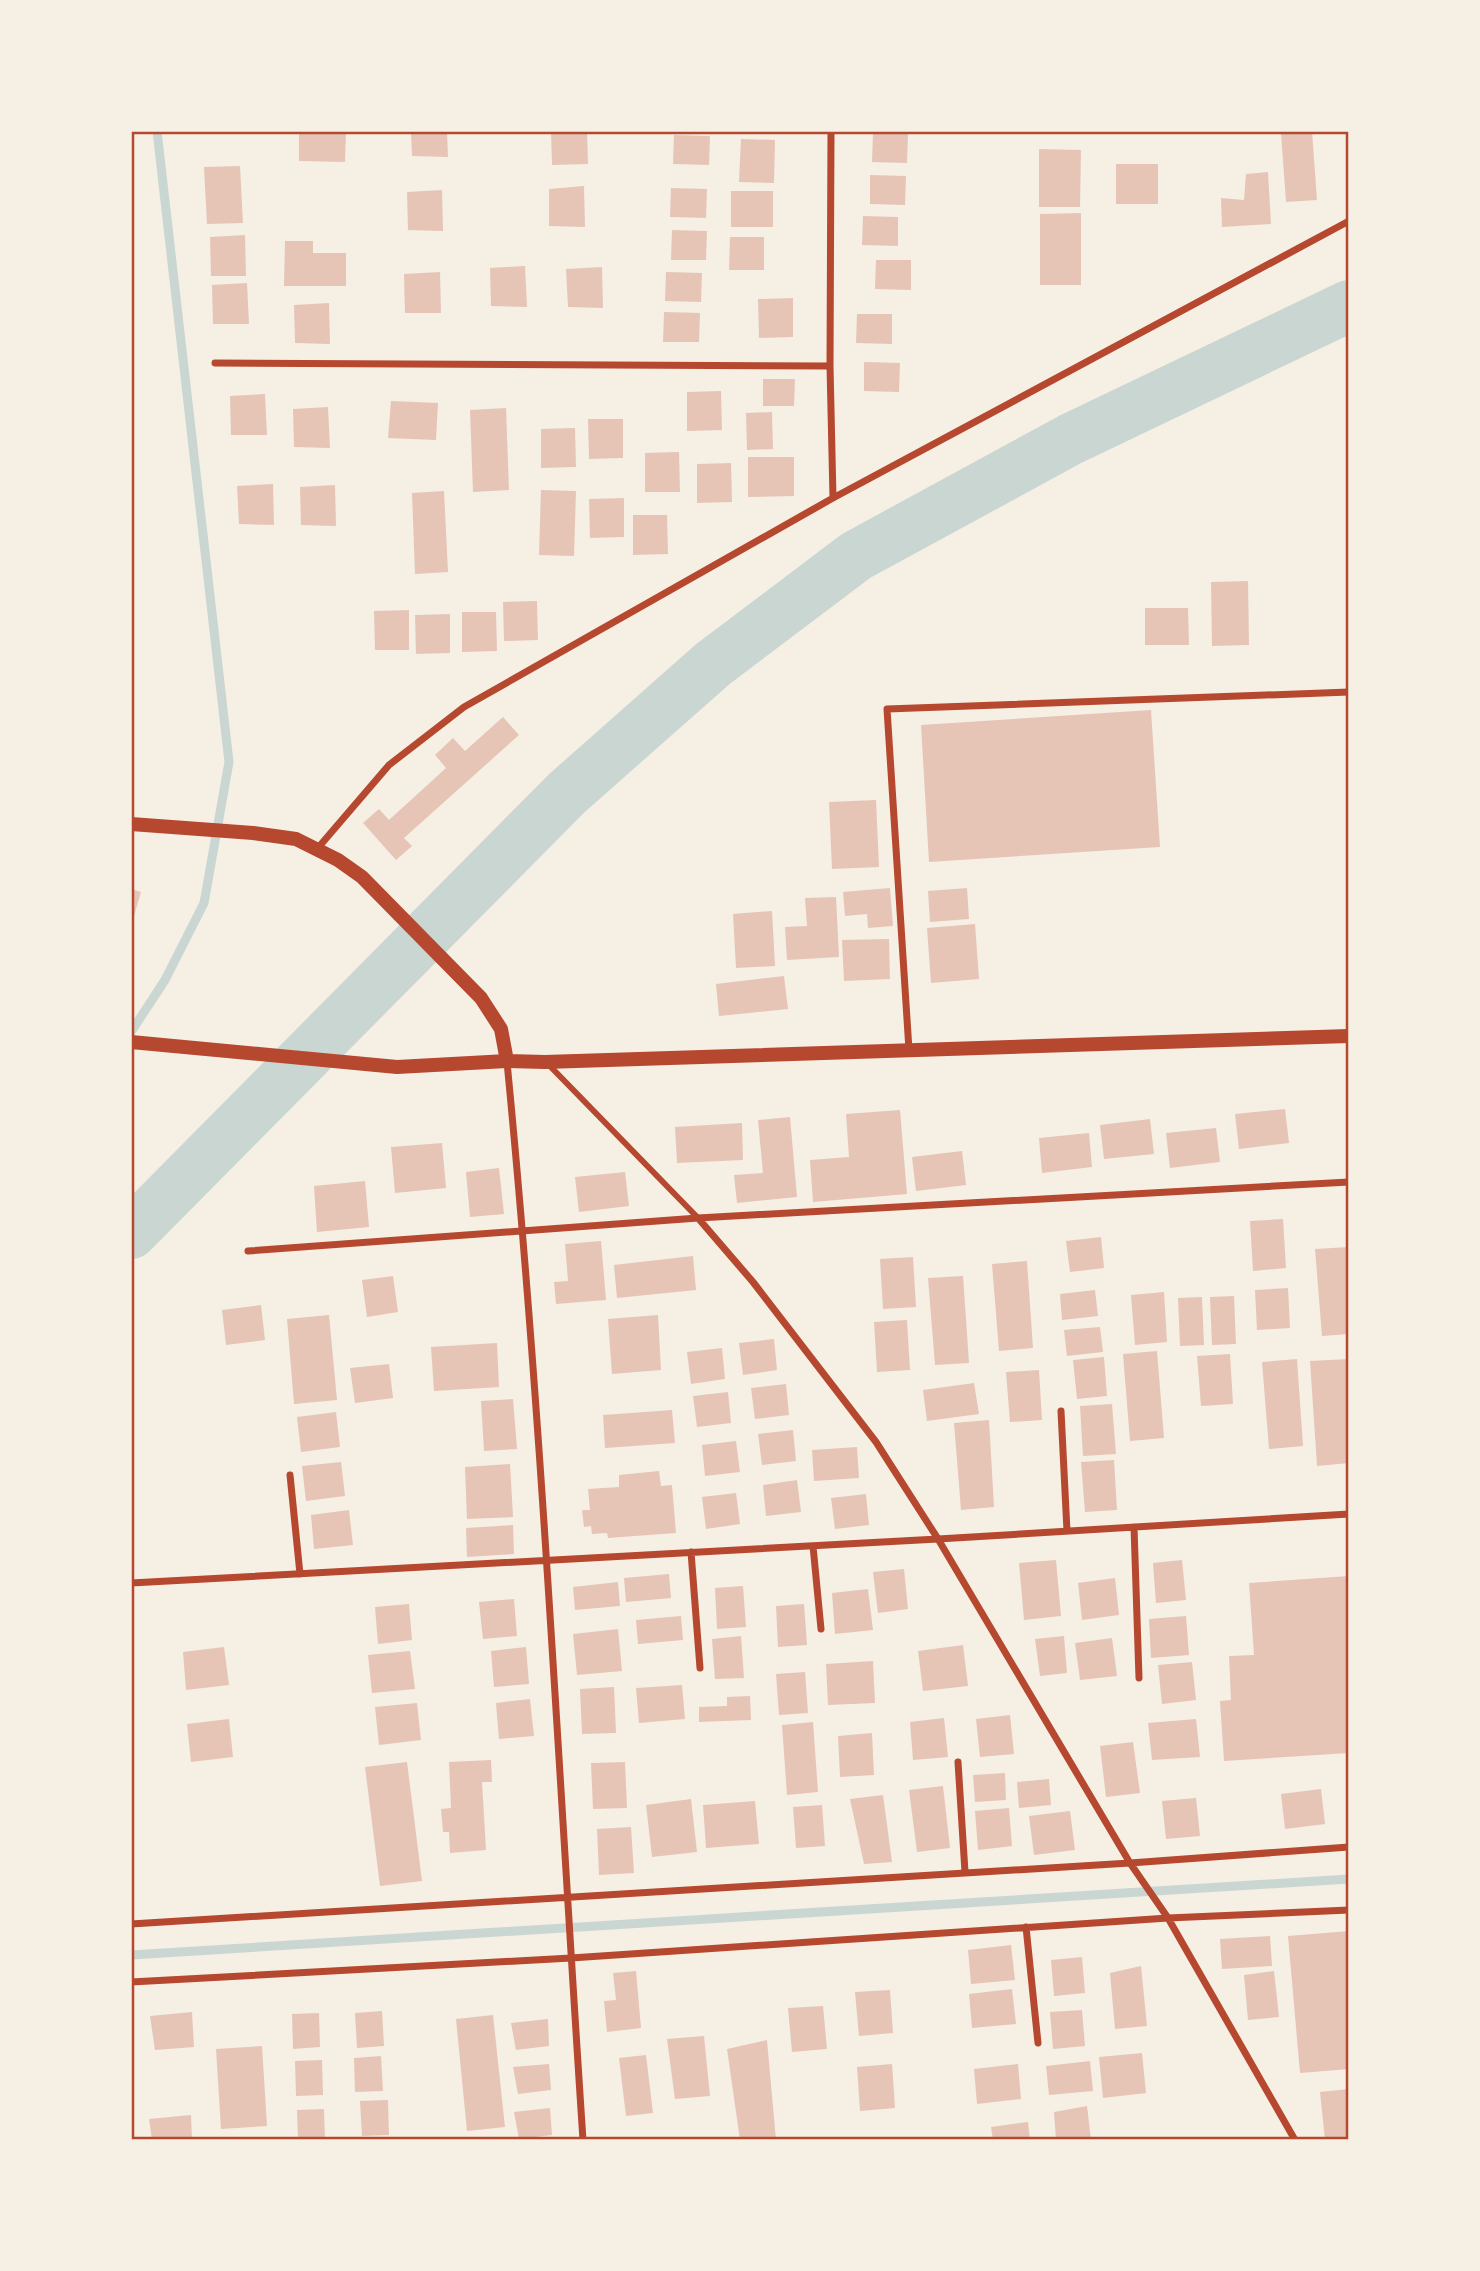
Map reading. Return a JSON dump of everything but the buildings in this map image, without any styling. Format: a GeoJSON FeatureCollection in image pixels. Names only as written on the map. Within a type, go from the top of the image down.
{"type":"FeatureCollection","features":[{"type":"Feature","properties":{"kind":"main road"},"geometry":{"type":"LineString","coordinates":[[131,824],[296,839],[362,877],[481,999],[501,1029],[507,1061]]}},
{"type":"Feature","properties":{"kind":"main road"},"geometry":{"type":"LineString","coordinates":[[131,1042],[397,1067],[507,1061],[545,1062],[1349,1036]]}},
{"type":"Feature","properties":{"kind":"street"},"geometry":{"type":"LineString","coordinates":[[831,131],[830,366],[833,498]]}},
{"type":"Feature","properties":{"kind":"street"},"geometry":{"type":"LineString","coordinates":[[317,849],[389,765],[464,707],[833,498],[1349,221]]}},
{"type":"Feature","properties":{"kind":"street"},"geometry":{"type":"LineString","coordinates":[[215,363],[830,366]]}},
{"type":"Feature","properties":{"kind":"street"},"geometry":{"type":"LineString","coordinates":[[909,1050],[887,709],[1349,692]]}},
{"type":"Feature","properties":{"kind":"street"},"geometry":{"type":"LineString","coordinates":[[507,1061],[523,1230],[547,1561],[583,2140]]}},
{"type":"Feature","properties":{"kind":"street"},"geometry":{"type":"LineString","coordinates":[[545,1062],[698,1218],[753,1282],[876,1442],[937,1539],[1130,1863],[1168,1918],[1296,2140]]}},
{"type":"Feature","properties":{"kind":"street"},"geometry":{"type":"LineString","coordinates":[[248,1251],[698,1218],[1349,1182]]}},
{"type":"Feature","properties":{"kind":"street"},"geometry":{"type":"LineString","coordinates":[[1061,1411],[1067,1531]]}},
{"type":"Feature","properties":{"kind":"street"},"geometry":{"type":"LineString","coordinates":[[290,1475],[300,1574]]}},
{"type":"Feature","properties":{"kind":"street"},"geometry":{"type":"LineString","coordinates":[[131,1583],[1349,1514]]}},
{"type":"Feature","properties":{"kind":"street"},"geometry":{"type":"LineString","coordinates":[[1134,1527],[1139,1678]]}},
{"type":"Feature","properties":{"kind":"street"},"geometry":{"type":"LineString","coordinates":[[813,1546],[821,1629]]}},
{"type":"Feature","properties":{"kind":"street"},"geometry":{"type":"LineString","coordinates":[[691,1552],[700,1668]]}},
{"type":"Feature","properties":{"kind":"street"},"geometry":{"type":"LineString","coordinates":[[958,1762],[965,1872]]}},
{"type":"Feature","properties":{"kind":"street"},"geometry":{"type":"LineString","coordinates":[[131,1924],[1130,1863],[1349,1847]]}},
{"type":"Feature","properties":{"kind":"street"},"geometry":{"type":"LineString","coordinates":[[131,1982],[570,1958],[1168,1918],[1349,1910]]}},
{"type":"Feature","properties":{"kind":"street"},"geometry":{"type":"LineString","coordinates":[[1026,1927],[1038,2043]]}},
{"type":"Feature","properties":{"kind":"waterway"},"geometry":{"type":"LineString","coordinates":[[131,1032],[165,980],[204,903],[229,762],[157,131]]}},
{"type":"Feature","properties":{"kind":"waterway"},"geometry":{"type":"LineString","coordinates":[[131,1233],[567,793],[713,664],[856,556],[1071,439],[1349,306]]}},
{"type":"Feature","properties":{"kind":"waterway"},"geometry":{"type":"LineString","coordinates":[[131,1955],[1349,1879]]}}]}
